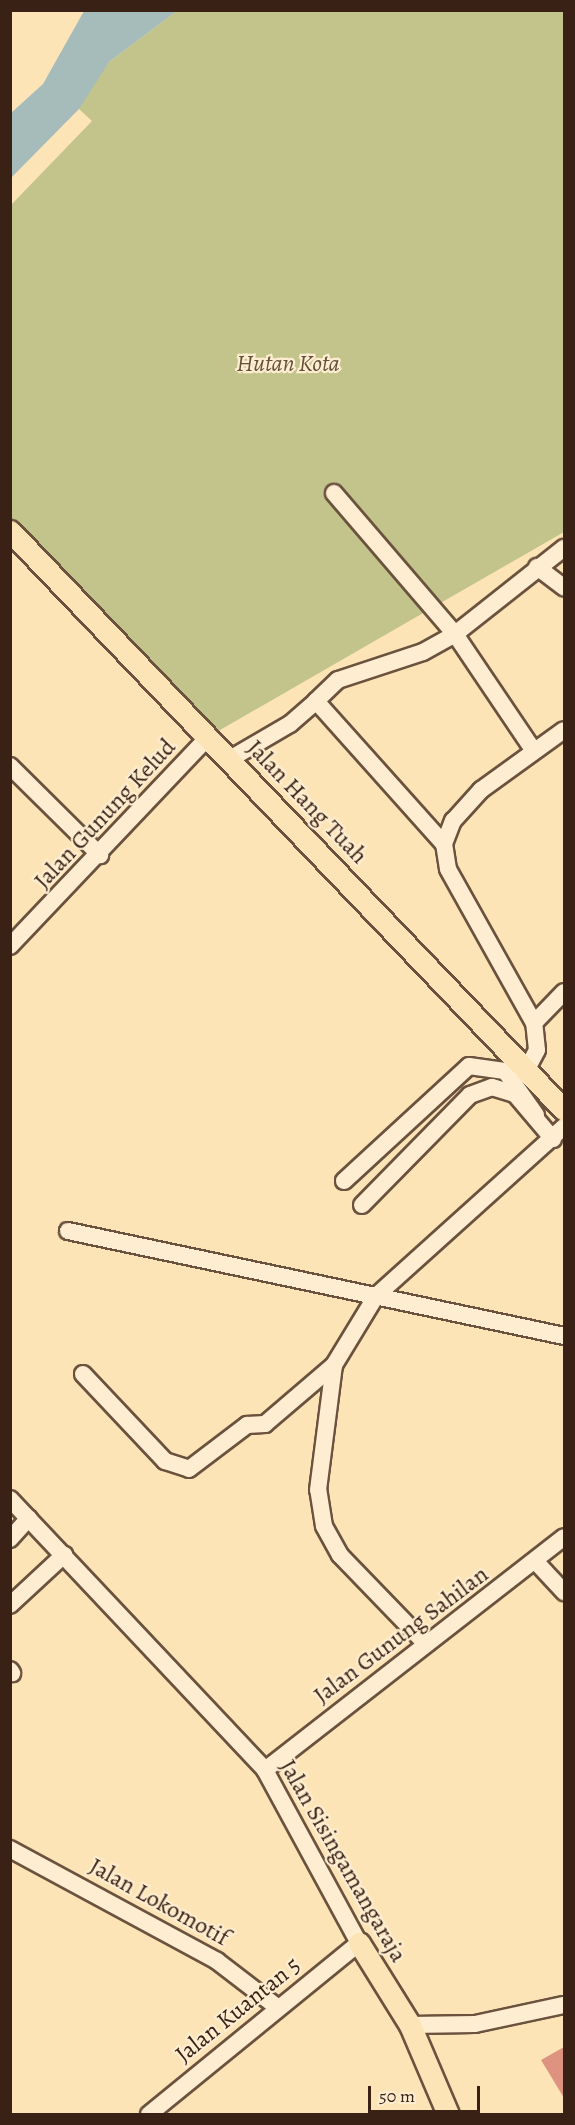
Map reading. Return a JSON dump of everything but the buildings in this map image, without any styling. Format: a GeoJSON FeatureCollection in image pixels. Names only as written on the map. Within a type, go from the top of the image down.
{"type":"FeatureCollection","features":[{"type":"Feature","properties":{"kind":"main road","name":"Jalan Hang Tuah"},"geometry":{"type":"LineString","coordinates":[[10,531],[528,1067],[564,1110]]}},
{"type":"Feature","properties":{"kind":"main road","name":"Jalan Sisingamangaraja"},"geometry":{"type":"LineString","coordinates":[[358,1943],[410,2025],[448,2115]]}},
{"type":"Feature","properties":{"kind":"street"},"geometry":{"type":"LineString","coordinates":[[334,493],[455,634],[534,751]]}},
{"type":"Feature","properties":{"kind":"street"},"geometry":{"type":"LineString","coordinates":[[230,759],[290,724],[338,680],[423,652],[455,634],[537,567],[564,548]]}},
{"type":"Feature","properties":{"kind":"street"},"geometry":{"type":"LineString","coordinates":[[537,567],[564,587]]}},
{"type":"Feature","properties":{"kind":"street"},"geometry":{"type":"LineString","coordinates":[[316,701],[444,844]]}},
{"type":"Feature","properties":{"kind":"street"},"geometry":{"type":"LineString","coordinates":[[528,1067],[537,1050],[534,1023],[448,869],[444,844],[453,821],[481,789],[564,730]]}},
{"type":"Feature","properties":{"kind":"street","name":"Jalan Gunung Kelud"},"geometry":{"type":"LineString","coordinates":[[10,946],[99,855],[208,737]]}},
{"type":"Feature","properties":{"kind":"street"},"geometry":{"type":"LineString","coordinates":[[10,766],[99,855]]}},
{"type":"Feature","properties":{"kind":"street"},"geometry":{"type":"LineString","coordinates":[[534,1023],[564,992]]}},
{"type":"Feature","properties":{"kind":"street"},"geometry":{"type":"LineString","coordinates":[[344,1181],[469,1066],[505,1071],[536,1114]]}},
{"type":"Feature","properties":{"kind":"street"},"geometry":{"type":"LineString","coordinates":[[83,1374],[165,1461],[189,1469],[247,1425],[265,1424],[334,1365],[376,1296],[559,1133],[515,1094],[492,1088],[471,1095],[362,1205]]}},
{"type":"Feature","properties":{"kind":"street"},"geometry":{"type":"LineString","coordinates":[[68,1231],[564,1336]]}},
{"type":"Feature","properties":{"kind":"street"},"geometry":{"type":"LineString","coordinates":[[334,1365],[318,1490],[324,1526],[340,1555],[424,1642]]}},
{"type":"Feature","properties":{"kind":"street","name":"Jalan Sisingamangaraja"},"geometry":{"type":"LineString","coordinates":[[10,1498],[265,1770],[358,1943]]}},
{"type":"Feature","properties":{"kind":"street"},"geometry":{"type":"LineString","coordinates":[[10,1539],[29,1518]]}},
{"type":"Feature","properties":{"kind":"street","name":"Jalan Gunung Sahilan"},"geometry":{"type":"LineString","coordinates":[[265,1770],[424,1642],[537,1563],[564,1537]]}},
{"type":"Feature","properties":{"kind":"street"},"geometry":{"type":"LineString","coordinates":[[10,1605],[64,1555]]}},
{"type":"Feature","properties":{"kind":"street"},"geometry":{"type":"LineString","coordinates":[[537,1563],[564,1592]]}},
{"type":"Feature","properties":{"kind":"street","name":"Jalan Lokomotif"},"geometry":{"type":"LineString","coordinates":[[12,1851],[217,1961],[278,2007]]}},
{"type":"Feature","properties":{"kind":"street","name":"Jalan Kuantan 5"},"geometry":{"type":"LineString","coordinates":[[161,2111],[278,2007],[358,1943]]}},
{"type":"Feature","properties":{"kind":"street"},"geometry":{"type":"LineString","coordinates":[[410,2025],[475,2024],[564,2005]]}},
{"type":"Feature","properties":{"kind":"green space","name":"Hutan Kota"},"geometry":{"type":"Polygon","coordinates":[[[177,11],[564,11],[564,532],[208,737],[11,524],[11,205],[92,121],[79,109],[80,100],[109,62],[177,11]]]}},
{"type":"Feature","properties":{"kind":"water"},"geometry":{"type":"Polygon","coordinates":[[[84,11],[177,11],[109,62],[79,109],[11,178],[11,113],[43,84],[84,11]]]}}]}
